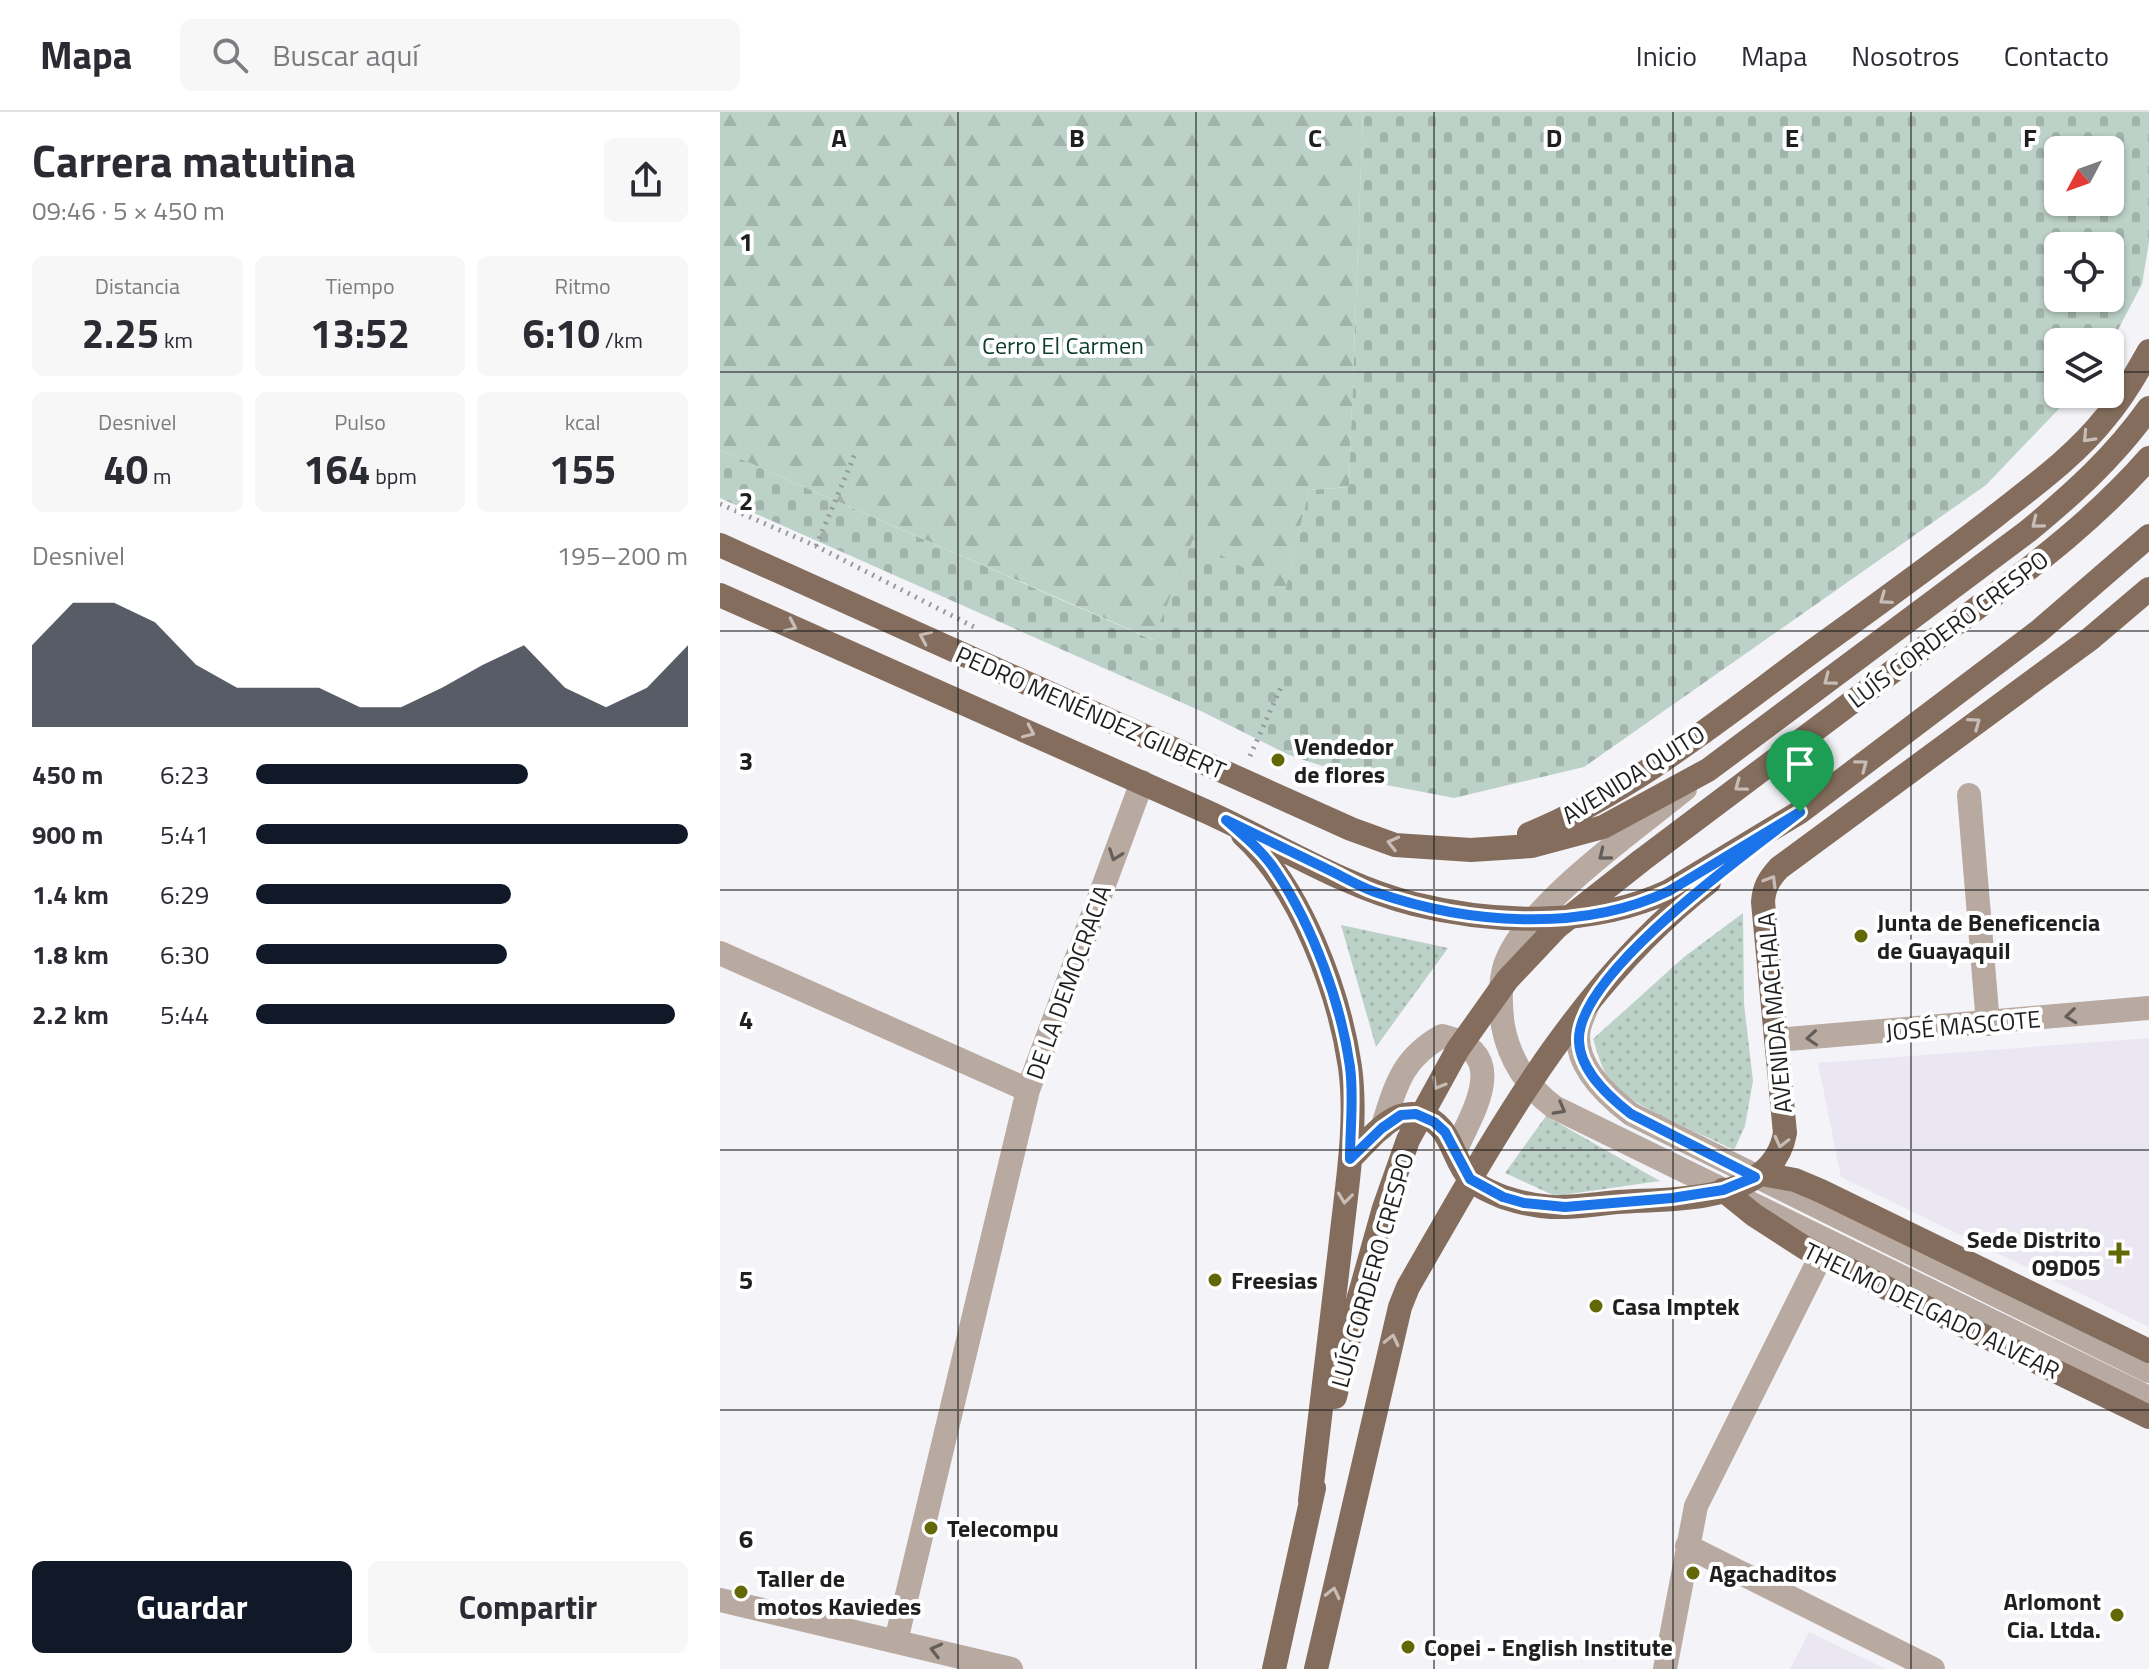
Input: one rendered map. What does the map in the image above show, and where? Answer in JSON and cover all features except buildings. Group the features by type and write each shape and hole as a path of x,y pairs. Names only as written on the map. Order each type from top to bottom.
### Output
{"main road":[{"name":"AVENIDA QUITO","path":"1471,850 1528,834 1570,817 1622,787 1955,547 2080,446 2107,417 2149,351"},
{"name":"AVENIDA QUITO","path":"1471,850 1532,846 1603,827 1708,770 2039,522 2110,458 2149,408"},
{"name":"LUÍS CORDERO CRESPO","path":"1310,1501 1359,1297 1384,1208 1408,1140 1458,1049 1507,980 1557,927 2066,538 2122,489 2149,458"},
{"path":"1226,820 1372,891 1458,914 1535,918 1610,910 1647,901 1669,891 1800,812 2039,631 2149,536"},
{"name":"PEDRO MENÉNDEZ GILBERT","path":"720,545 1351,829 1395,845 1471,850"},
{"name":"AVENIDA MACHALA","path":"1758,1176 1779,1154 1785,1133 1763,902 1769,879 1779,868 2090,639 2149,589"},
{"name":"PEDRO MENÉNDEZ GILBERT","path":"720,595 1226,820"},
{"name":"LUÍS CORDERO CRESPO","path":"1316,1669 1400,1307 1408,1287 1529,1085 1588,1003 1680,905 1800,812"},
{"path":"1226,820 1257,848 1292,897 1329,983 1350,1070 1350,1159 1310,1501 1274,1669"},
{"path":"1350,1159 1382,1128 1401,1115 1416,1114 1434,1122 1445,1132 1470,1179 1503,1197 1550,1207 1672,1198 1723,1190 1758,1176"},
{"name":"THELMO DELGADO ALVEAR","path":"1758,1176 1795,1180 1821,1191 2149,1351"},
{"name":"THELMO DELGADO ALVEAR","path":"1723,1190 1772,1228 1821,1256 2149,1417"}],"street":[{"name":"THELMO DELGADO ALVEAR","path":"1708,770 1568,885 1535,918 1506,962 1501,983 1505,1034 1529,1085 1554,1107 2149,1398"},
{"name":"DE LA DEMOCRACIA","path":"720,953 1028,1090 1142,782"},
{"path":"1969,795 1988,1024"},
{"name":"THELMO DELGADO ALVEAR","path":"1588,1003 1579,1029 1578,1044 1588,1069 1607,1094 1631,1114 2149,1371"},
{"name":"JOSÉ MASCOTE","path":"1777,1040 2149,1008"},
{"path":"1382,1128 1398,1077 1409,1062 1420,1050 1442,1036 1455,1039 1465,1043 1484,1068 1477,1104 1455,1151"},
{"path":"896,1641 1028,1090"},
{"path":"1665,1669 1696,1506 1821,1256"},
{"path":"1687,1546 1933,1669"},
{"path":"720,1600 1011,1669"}],"path":[{"path":"816,546 855,454"},
{"path":"720,504 816,546 982,631"},
{"path":"1246,764 1282,685"}],"shaded area":[{"path":"2149,1038 2149,1327 1841,1177 1818,1063"},
{"path":"1809,1632 1886,1669 1790,1669"}],"green space":[{"name":"Cerro El Carmen","path":"720,112 1363,112 1349,487 1309,490 1285,593 1154,640 720,450"},
{"path":"1363,112 2149,112 2149,242 2142,284 2119,328 2044,328 2044,408 2060,408 1986,485 1584,767 1454,798 1371,782 1289,755 1203,712 720,498 720,450 1153,640 1193,539 1285,592 1309,490 1349,487"},
{"path":"1743,913 1744,1004 1753,1081 1745,1126 1734,1150 1623,1093 1606,1074 1593,1039 1684,957"},
{"path":"1341,925 1448,948 1376,1047"},
{"path":"1546,1116 1660,1181 1555,1196 1505,1173"}],"place":[{"name":"Vendedor de flores","path":"1278,760"},
{"name":"Junta de Beneficencia de Guayaquil","path":"1861,936"},
{"name":"Sede Distrito 09D05","path":"2119,1253"},
{"name":"Freesias","path":"1215,1280"},
{"name":"Casa Imptek","path":"1596,1306"},
{"name":"Telecompu","path":"931,1528"},
{"name":"Agachaditos","path":"1693,1573"},
{"name":"Taller de motos Kaviedes","path":"741,1592"},
{"name":"Arlomont Cia. Ltda.","path":"2117,1615"},
{"name":"Copei - English Institute","path":"1408,1647"}],"route":[{"path":"1800,812 1680,905 1645,939 1588,1003 1579,1029 1578,1044 1588,1069 1618,1104 1631,1114 1755,1177 1709,1193 1565,1207 1524,1203 1483,1188 1470,1179 1445,1132 1426,1117 1416,1114 1401,1115 1382,1128 1350,1159 1350,1070 1329,983 1292,897 1276,871 1257,848 1226,820 1372,891 1412,904 1458,914 1535,918 1579,915 1625,908 1647,901 1669,891 1800,812"}]}
